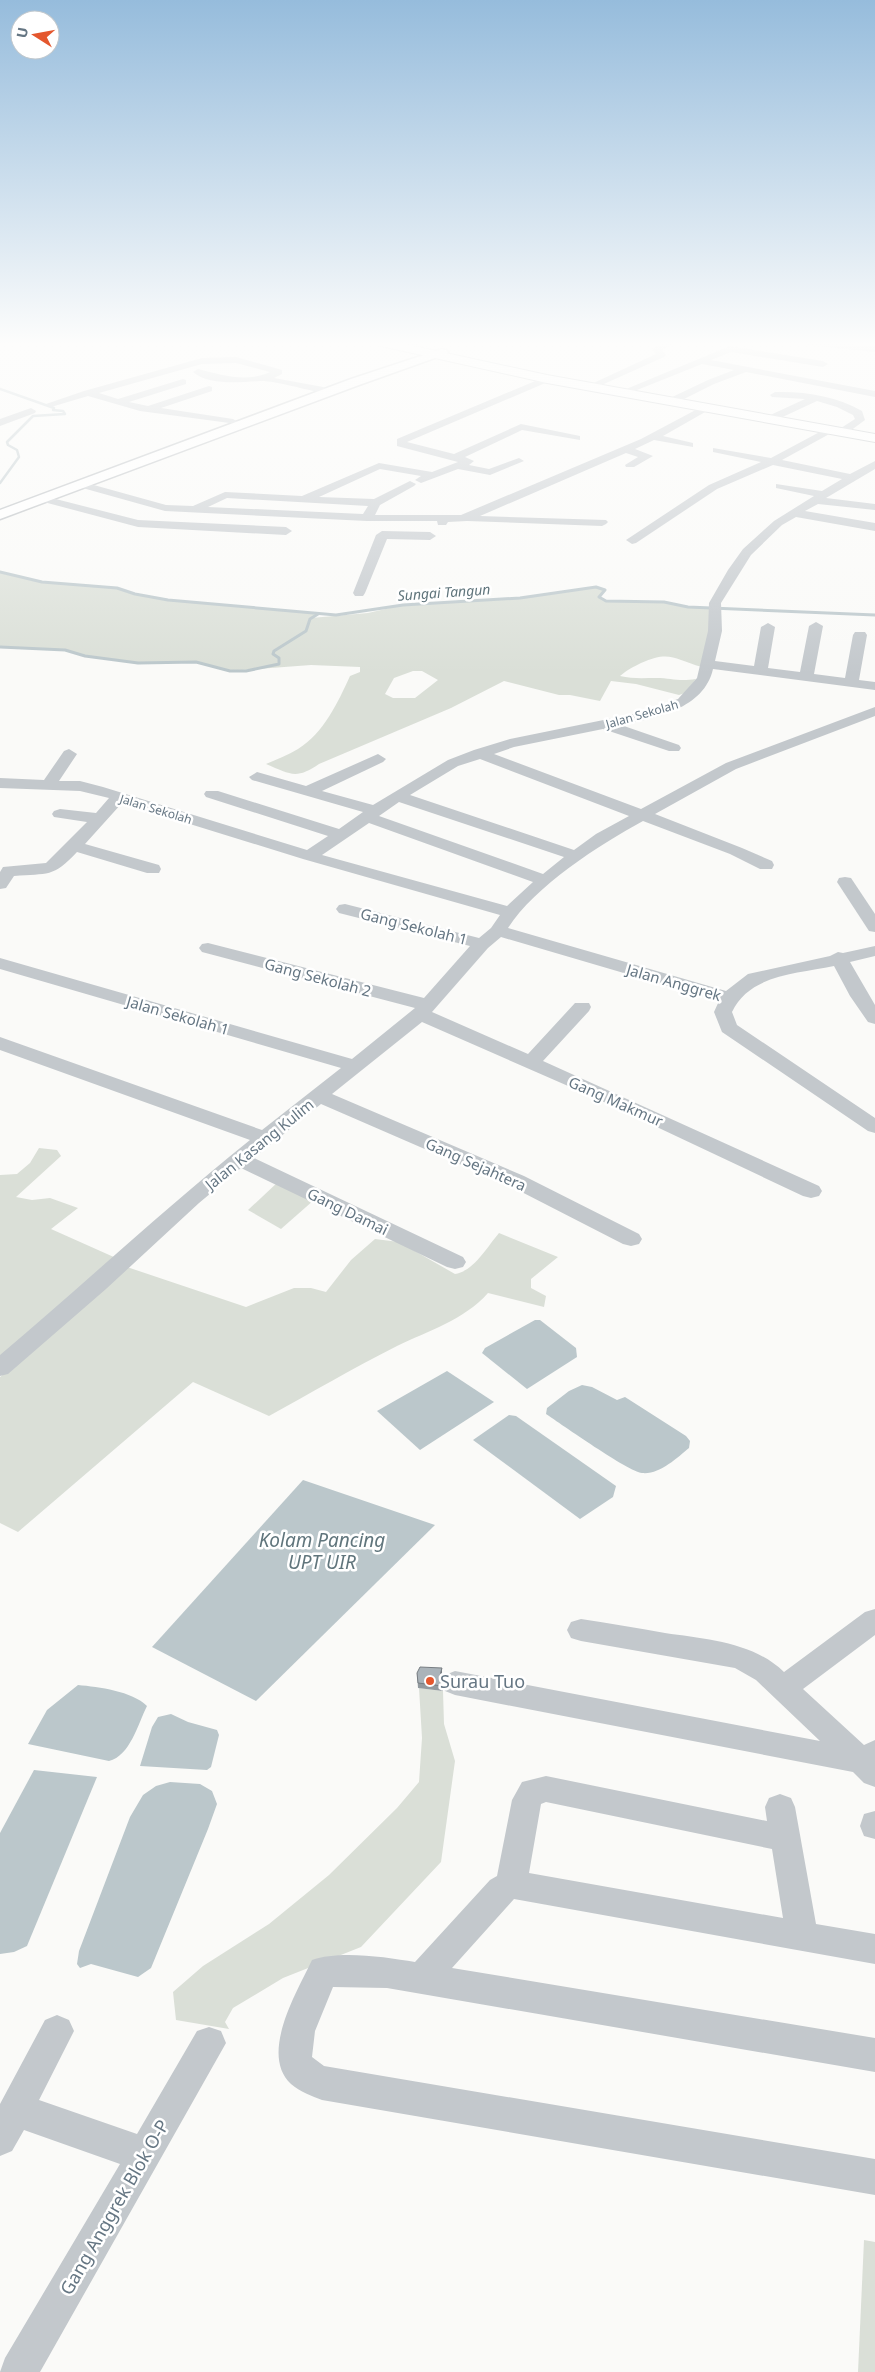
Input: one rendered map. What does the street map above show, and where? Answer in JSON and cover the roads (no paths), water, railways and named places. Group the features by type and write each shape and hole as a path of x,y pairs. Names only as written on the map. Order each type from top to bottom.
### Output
{"main road":[{"path":"0,508 160,453"},
{"path":"0,515 84,486 161,453"}],"street":[{"path":"436,453 457,462 490,472"},
{"path":"421,480 436,474 474,453"},
{"path":"462,519 620,453"},
{"path":"630,465 648,456 636,453"},
{"path":"731,453 855,476 875,477"},
{"path":"632,540 713,487 788,453"},
{"path":"304,500 379,466 464,479 519,461"},
{"name":"Jalan Sekolah","path":"308,856 431,774 479,753 510,743 604,725 660,711 683,702 704,679 709,664 715,631 715,608 734,570 747,552 762,536 795,513 875,464"},
{"path":"536,475 558,479"},
{"path":"355,476 410,484 376,503 367,518"},
{"path":"84,486 165,508 443,521 462,519 602,522"},
{"path":"780,486 844,505 875,507"},
{"path":"193,509 246,487"},
{"path":"225,496 376,503"},
{"path":"44,499 138,524 286,531"},
{"path":"138,524 165,508"},
{"path":"795,513 875,527"},
{"path":"380,517 372,532 382,535 430,536"},
{"path":"359,593 382,535"},
{"path":"806,677 816,626"},
{"path":"760,671 768,627"},
{"path":"851,683 860,635"},
{"path":"709,664 875,686"},
{"name":"Jalan Kasang Kulim","path":"0,1368 98,1284 192,1198 423,1010 482,944 498,931 510,912 545,880 576,856 602,837 731,766 875,711"},
{"path":"604,725 674,748"},
{"path":"479,753 736,851 766,865"},
{"path":"49,784 69,754"},
{"path":"246,837 381,760 317,795"},
{"path":"257,776 372,814 545,880"},
{"name":"Jalan Sekolah","path":"0,783 80,786 308,856 510,912"},
{"path":"212,794 339,834"},
{"path":"397,796 576,856"},
{"path":"0,884 9,870 50,868 74,846 119,797"},
{"path":"60,814 100,818"},
{"path":"74,846 153,868"},
{"path":"845,882 875,927"},
{"name":"Gang Sekolah 1","path":"345,909 482,944"},
{"name":"Jalan Anggrek","path":"498,931 729,998 740,985 754,978 838,957 875,951"},
{"name":"Gang Sekolah 2","path":"208,948 423,1010"},
{"path":"838,957 859,996 875,1018"},
{"name":"Jalan Sekolah 1","path":"0,963 356,1066"},
{"path":"729,998 723,1012 729,1028 875,1127"},
{"path":"531,1063 582,1007"},
{"name":"Gang Makmur","path":"423,1010 531,1063 811,1192"},
{"path":"0,1043 264,1138"},
{"name":"Gang Sejahtera","path":"319,1096 518,1181 630,1239"},
{"name":"Gang Damai","path":"241,1160 455,1262"},
{"path":"782,1689 875,1620"},
{"path":"581,1630 715,1652 742,1659 766,1672 782,1689 872,1763"},
{"path":"455,1683 872,1763"},
{"path":"511,1884 527,1800 532,1790 546,1789 786,1838"},
{"path":"780,1807 802,1935"},
{"path":"421,1979 501,1890 511,1884 875,1949"},
{"path":"875,2055 387,1973 324,1971 296,2037 296,2063 306,2076 322,2084 875,2177"},
{"path":"57,2031 8,2124 145,2154"},
{"name":"Gang Anggrek Blok O-P","path":"19,2372 209,2043"}],"water":[{"path":"535,1320 540,1320 576,1348 577,1357 527,1389 482,1353 485,1348"},
{"path":"447,1371 494,1402 420,1450 377,1411"},
{"path":"582,1385 592,1387 617,1400 625,1397 686,1436 690,1441 689,1448 661,1469 648,1473 635,1471 624,1465 546,1414 547,1408 569,1391"},
{"path":"509,1415 516,1416 616,1486 613,1497 580,1519 473,1440"},
{"name":"Kolam Pancing UPT UIR","path":"303,1480 435,1525 256,1701 152,1647"},
{"path":"78,1685 124,1693 147,1706 133,1738 123,1753 116,1758 109,1761 28,1744 47,1710"},
{"path":"171,1714 188,1722 217,1730 219,1735 211,1767 207,1770 140,1766 152,1727 158,1717"},
{"path":"34,1770 97,1777 27,1946 14,1952 0,1954 0,1833"},
{"path":"170,1782 200,1784 212,1791 217,1804 151,1968 138,1977 91,1964 80,1968 77,1964 79,1951 130,1817 143,1795 156,1786"}],"waterway":[{"path":"0,483 19,457 18,453"},
{"name":"Sungai Tangun","path":"0,572 42,582 117,588 135,594 168,600 336,615 403,605 520,598 596,587 605,590 599,597 606,601 664,602 688,607 875,615"},
{"path":"0,647 65,650 85,656 138,663 196,662 230,671 246,671 279,664 279,658 273,654 274,651 306,631 310,619 318,614"}],"place":[{"name":"Surau Tuo","path":"430,1681"}]}
